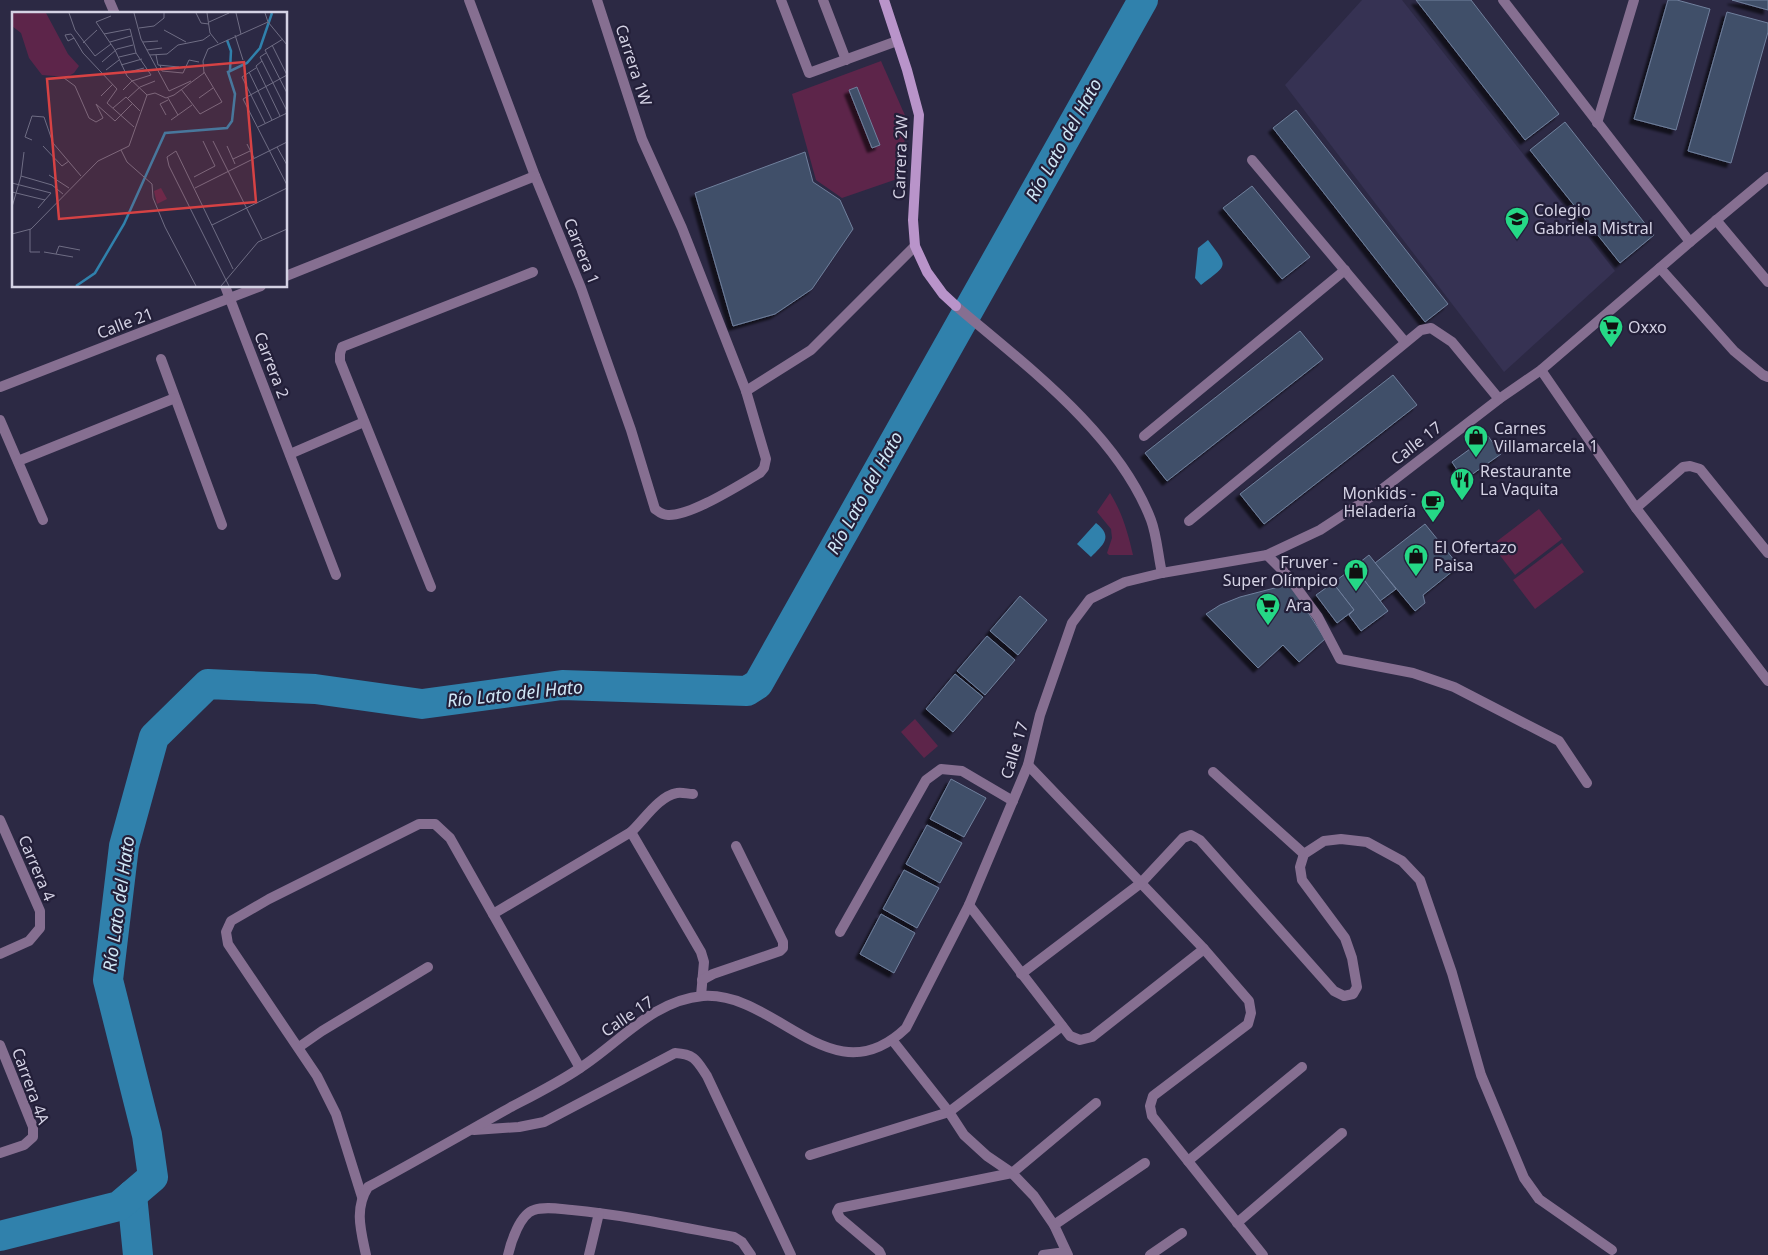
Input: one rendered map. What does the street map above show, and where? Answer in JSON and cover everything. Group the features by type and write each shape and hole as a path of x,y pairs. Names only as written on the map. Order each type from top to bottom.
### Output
{"street":[{"path":"109,0 114,12"},
{"name":"Carrera 1","path":"469,0 535,176 581,288 631,430 655,509 661,514"},
{"name":"Carrera 1W","path":"597,0 642,139 682,228 746,391 766,459 764,468 760,473 697,507 680,514 661,514"},
{"path":"781,0 809,74 896,41"},
{"path":"823,0 846,60"},
{"name":"Carrera 2W","path":"884,0 907,70 919,116 913,220 914,246 927,272 943,294 1039,377 1083,418 1117,460 1136,490 1151,521 1162,573"},
{"path":"1503,0 1690,242"},
{"path":"1597,123 1634,0"},
{"path":"1252,160 1405,342"},
{"path":"288,275 535,176"},
{"name":"Calle 17","path":"362,1197 368,1187 580,1068 652,1014 678,1002 701,996 721,996 738,1000 822,1046 842,1051 866,1053 893,1041 906,1028 969,906 1028,765 1040,715 1072,623 1090,599 1125,582 1162,573 1267,555 1320,530 1381,490 1499,398 1541,370 1768,177"},
{"path":"1716,220 1768,282"},
{"path":"746,391 811,350 914,246"},
{"path":"1660,268 1734,351 1768,377"},
{"path":"1144,436 1345,270"},
{"path":"431,587 340,361 340,354 342,348 533,272"},
{"name":"Carrera 2","path":"226,288 336,574"},
{"name":"Calle 21","path":"0,387 256,288"},
{"path":"1189,521 1421,330 1431,328 1452,342 1499,398"},
{"path":"161,358 222,525"},
{"path":"1541,370 1636,508 1768,682"},
{"path":"18,461 175,398"},
{"path":"0,420 43,520"},
{"path":"290,454 364,422"},
{"path":"1636,508 1683,467 1690,466 1700,469 1768,553"},
{"path":"1267,555 1288,576 1318,617 1340,659 1413,673 1454,687 1559,742 1587,783"},
{"path":"1028,765 1204,949 1249,1001 1251,1013 1248,1024 1153,1096 1150,1106 1152,1116 1263,1255"},
{"path":"840,932 926,780 941,769 962,770 1013,801"},
{"path":"1213,772 1304,854"},
{"path":"493,914 632,832 664,798 678,793 693,794"},
{"name":"Carrera 4","path":"0,820 40,911 40,928 29,941 0,954"},
{"path":"366,1255 360,1226 362,1197 336,1114 317,1076 228,944 226,932 231,920 419,824 436,824 450,838 580,1068"},
{"path":"632,832 701,952 704,962 701,996"},
{"path":"1021,974 1141,883 1183,838 1191,835 1200,840 1325,983 1334,991 1344,996 1353,994 1357,987 1352,958 1345,938 1302,880 1300,867 1304,854 1324,841 1341,839 1367,842 1402,861 1420,880 1452,973 1481,1075 1524,1178 1539,1198 1612,1250"},
{"path":"702,980 713,974 780,951 783,948 782,942 736,846"},
{"path":"969,906 1070,1036 1080,1040 1092,1037 1204,949"},
{"path":"299,1048 428,967"},
{"path":"810,1155 949,1112 1062,1026"},
{"path":"893,1041 949,1112 964,1135 987,1156 1012,1173 1034,1196 1054,1225 1067,1253 1044,1255"},
{"name":"Carrera 4A","path":"0,1045 33,1127 33,1137 24,1145 0,1153"},
{"path":"471,1130 519,1127 544,1122 675,1053 687,1054 695,1058 707,1076 791,1255"},
{"path":"1188,1161 1302,1067"},
{"path":"882,1255 840,1218 837,1212 839,1208 1012,1173 1096,1102"},
{"path":"1237,1223 1342,1133"},
{"path":"1054,1225 1145,1163"},
{"path":"508,1255 514,1236 524,1218 533,1210 550,1208 599,1213 734,1237 742,1242 751,1255"},
{"path":"589,1255 599,1213"},
{"path":"1150,1255 1182,1234"}],"shaded area":[{"path":"1362,0 1402,0 1615,271 1504,372 1285,85"},
{"path":"881,61 907,120 900,178 842,198 816,180 792,94"},
{"path":"1110,493 1124,523 1133,555 1109,555 1107,553 1112,538 1111,529 1097,512"},
{"path":"1539,509 1562,539 1515,575 1492,545"},
{"path":"1562,543 1584,572 1535,609 1513,580"},
{"path":"915,719 938,746 924,758 901,732"}],"water":[{"path":"1208,240 1220,256 1223,265 1221,269 1201,285 1195,278 1198,248"},
{"path":"1096,523 1104,533 1105,541 1091,557 1077,544"}],"building":[{"path":"1416,0 1471,0 1559,114 1525,140"},
{"path":"1668,0 1677,0 1710,9 1676,130 1634,119"},
{"path":"1732,0 1768,0 1768,10"},
{"path":"1727,12 1768,23 1768,32 1731,163 1688,151"},
{"path":"857,87 880,145 872,148 849,90"},
{"path":"1296,110 1448,304 1425,322 1273,128"},
{"path":"1565,122 1654,235 1620,263 1530,150"},
{"path":"805,152 813,182 840,200 853,229 812,289 775,314 733,326 695,193"},
{"path":"1252,186 1310,257 1282,279 1223,208"},
{"path":"1300,331 1323,359 1167,481 1145,453"},
{"path":"1393,375 1417,405 1264,524 1240,494"},
{"name":"Carnes Villamarcela 1","path":"1488,436 1501,454 1464,480 1452,462"},
{"name":"El Ofertazo Paisa","path":"1425,524 1459,566 1423,595 1425,603 1415,611 1375,563"},
{"path":"1369,555 1396,589 1380,601 1354,567"},
{"name":"Fruver - Super Olímpico","path":"1354,567 1388,611 1361,631 1349,615 1354,610 1333,583"},
{"path":"1333,583 1354,610 1337,623 1316,595"},
{"name":"Ara","path":"1290,584 1325,639 1299,662 1283,645 1258,668 1206,614 1220,605 1240,597"},
{"path":"1020,596 1047,620 1018,655 990,631"},
{"path":"987,636 1015,660 985,695 957,671"},
{"path":"955,674 983,697 953,732 926,709"},
{"path":"951,779 986,798 964,837 930,819"},
{"path":"927,825 962,843 940,883 906,864"},
{"path":"904,870 939,888 917,928 883,909"},
{"path":"881,914 915,933 894,973 860,954"}],"waterway":[{"name":"Río Lato del Hato","path":"0,1236 119,1206 153,1177 147,1135 108,980 124,846 154,737 208,684 315,689 422,704 562,685 747,691 758,684 1143,0"},
{"path":"132,1195 138,1255"}],"place":[{"name":"Colegio Gabriela Mistral","path":"1517,240"},
{"name":"Oxxo","path":"1611,348"},
{"name":"Carnes Villamarcela 1","path":"1476,458"},
{"name":"Restaurante La Vaquita","path":"1462,501"},
{"name":"Monkids - Heladería","path":"1433,523"},
{"name":"El Ofertazo Paisa","path":"1416,577"},
{"name":"Fruver - Super Olímpico","path":"1356,592"},
{"name":"Ara","path":"1268,626"}]}
